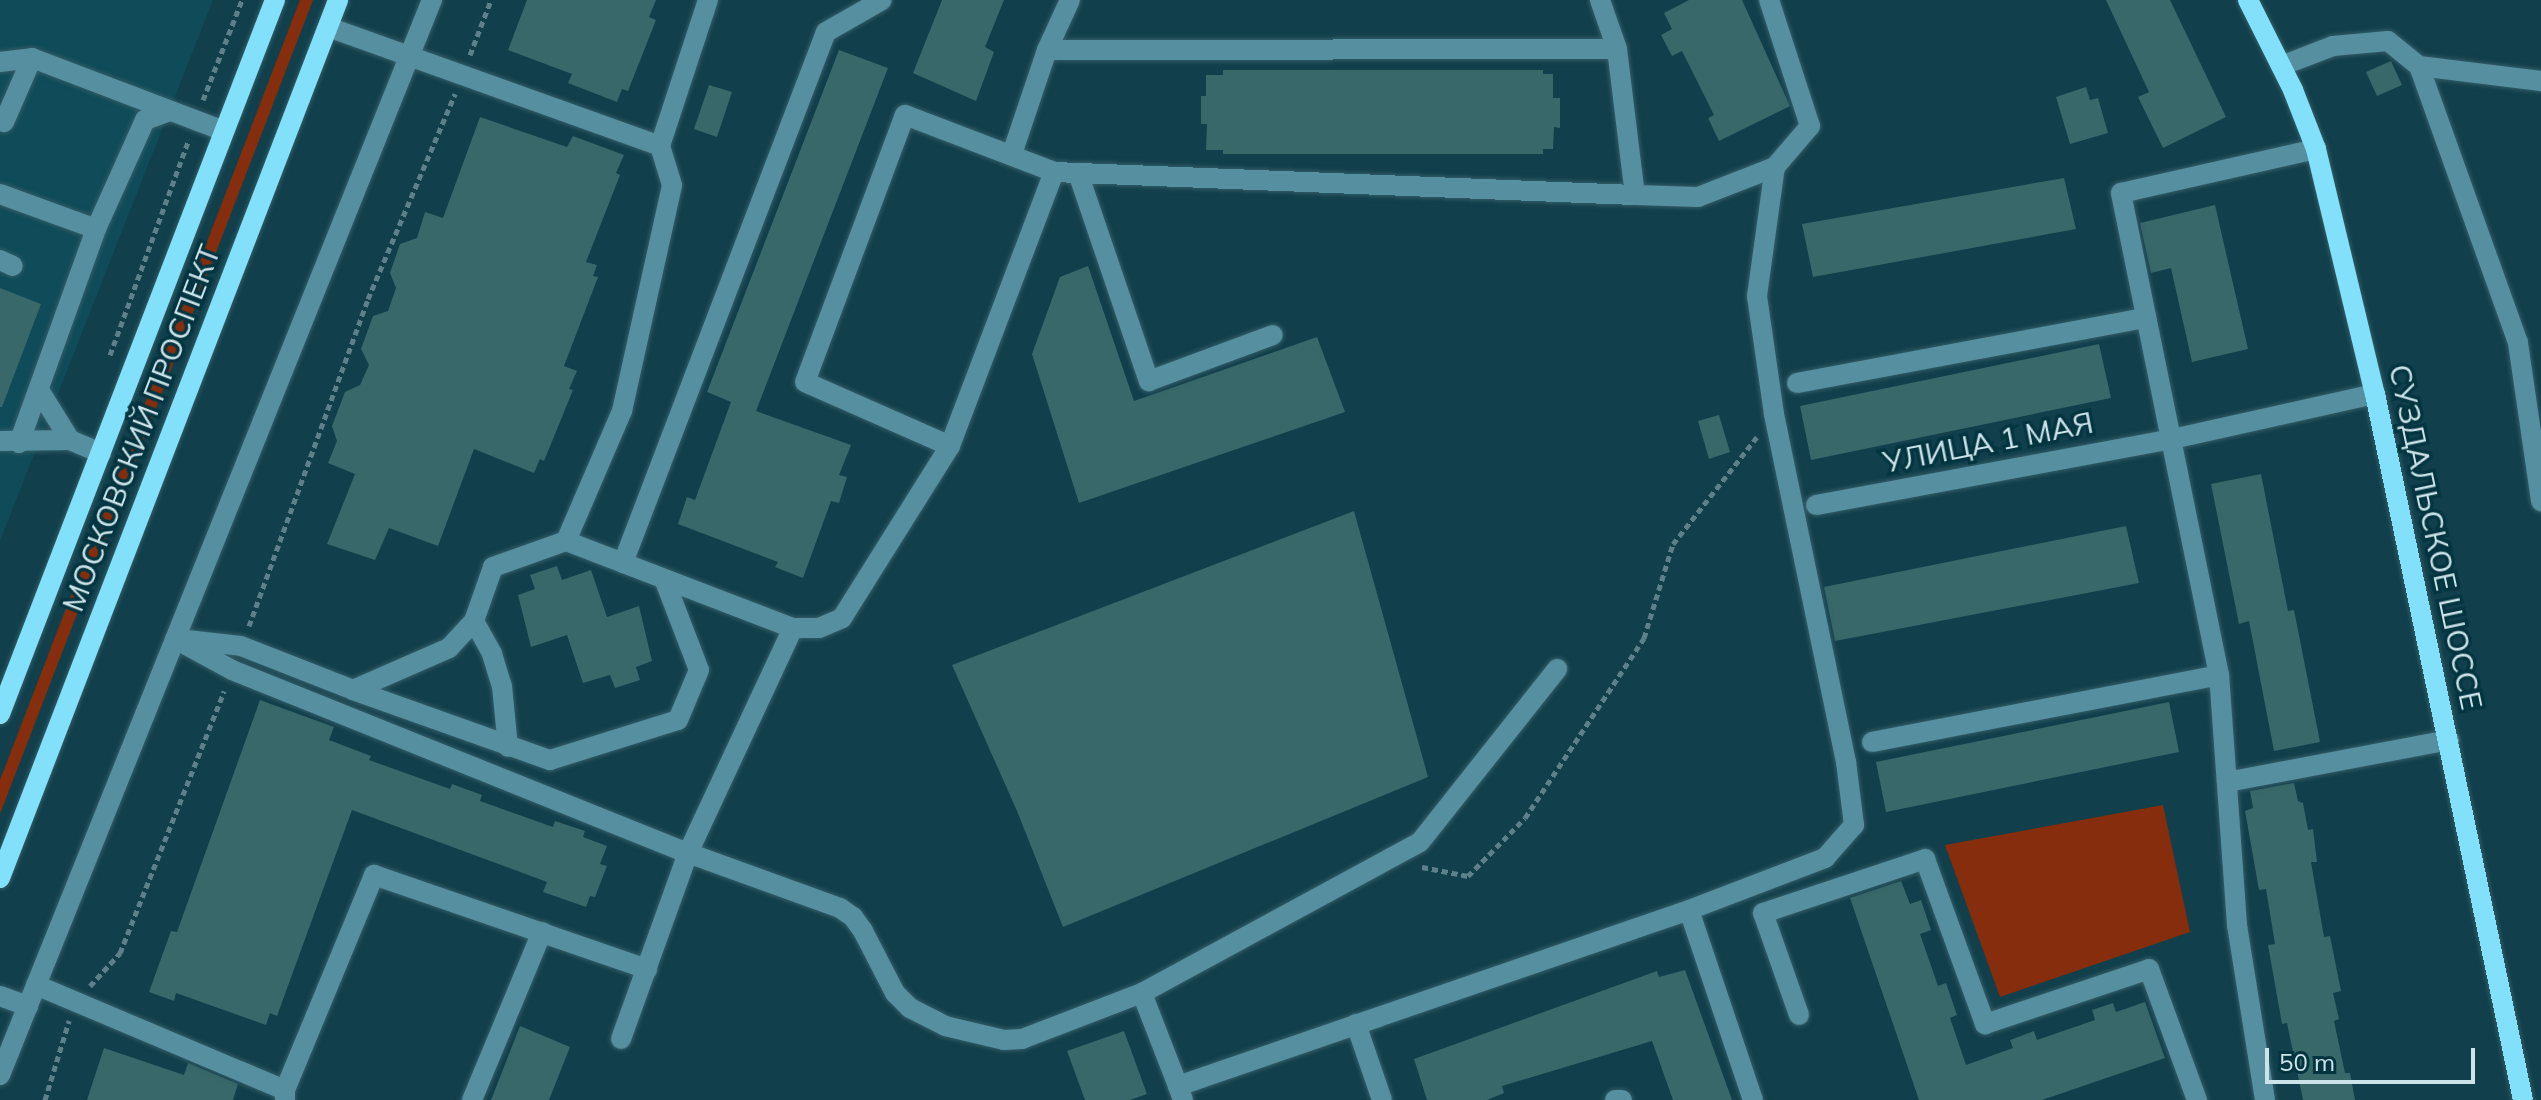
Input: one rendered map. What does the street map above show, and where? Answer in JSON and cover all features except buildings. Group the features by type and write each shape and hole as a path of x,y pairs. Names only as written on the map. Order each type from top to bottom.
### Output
{"main road":[{"name":"МОСКОВСКИЙ ПРОСПЕКТ","path":"0,714 275,0"},
{"name":"МОСКОВСКИЙ ПРОСПЕКТ","path":"0,878 338,0"},
{"name":"СУЗДАЛЬСКОЕ ШОССЕ","path":"2248,0 2281,66 2316,149 2375,394 2523,1100"}],"street":[{"path":"0,1075 432,0"},
{"path":"566,541 622,411 672,185 660,146 708,0"},
{"path":"623,563 826,32 882,0"},
{"path":"1012,154 1047,50 1070,0"},
{"path":"1600,0 1617,49 1635,195"},
{"path":"950,446 805,382 905,115 1054,172 1698,197 1775,167 1810,126 1769,0"},
{"path":"328,27 660,146"},
{"path":"2281,66 2333,46 2388,41 2419,66 2518,343 2541,501"},
{"path":"1047,50 1617,49"},
{"path":"0,62 32,58 224,131"},
{"path":"4,122 32,58"},
{"path":"2419,66 2541,81"},
{"path":"10,442 39,390 96,229 145,120 170,111"},
{"path":"2265,1100 2237,925 2219,675 2121,193 2316,149"},
{"path":"1142,993 1180,1093 1356,1024 1689,910 1825,858 1854,825 1846,762 1774,414 1757,296 1775,167"},
{"path":"353,690 449,648 474,621 493,567 566,541 793,628 819,628 842,618 950,446 1054,172"},
{"path":"1078,173 1149,381 1273,335"},
{"path":"0,194 96,229"},
{"path":"1797,383 2146,318"},
{"path":"39,390 70,440"},
{"name":"УЛИЦА 1 МАЯ","path":"1816,505 2172,439 2375,394"},
{"path":"10,442 70,440 101,453"},
{"path":"175,639 241,646 353,690 550,760 678,720 699,670 664,579"},
{"path":"474,621 492,654 502,686 508,747"},
{"path":"621,1039 688,853 793,628"},
{"path":"175,639 232,670 688,853 840,908 853,917 863,931 895,993 910,1008 945,1026 1004,1040 1022,1039 1142,993 1420,842 1557,669"},
{"path":"1872,742 2219,675"},
{"path":"2227,782 2449,740"},
{"path":"1799,1015 1763,913 1925,859 1985,1024 2149,969 2197,1100"},
{"path":"36,985 285,1095 374,875 647,969"},
{"path":"1689,910 1753,1100"},
{"path":"472,1100 542,932"},
{"path":"0,996 28,1006"},
{"path":"1356,1024 1382,1100"},
{"path":"1615,1100 1622,1100"}],"path":[{"path":"104,370 242,0"},
{"path":"241,646 368,299 491,0"},
{"path":"1390,861 1468,876 1525,818 1644,638 1673,544 1774,414"},
{"path":"45,1100 76,1002 120,953 232,670"}],"shaded area":[{"path":"0,0 213,0 0,541"},
{"path":"300,0 313,0 0,814 0,780"},
{"path":"2163,805 2190,932 2000,997 1945,845"}]}
